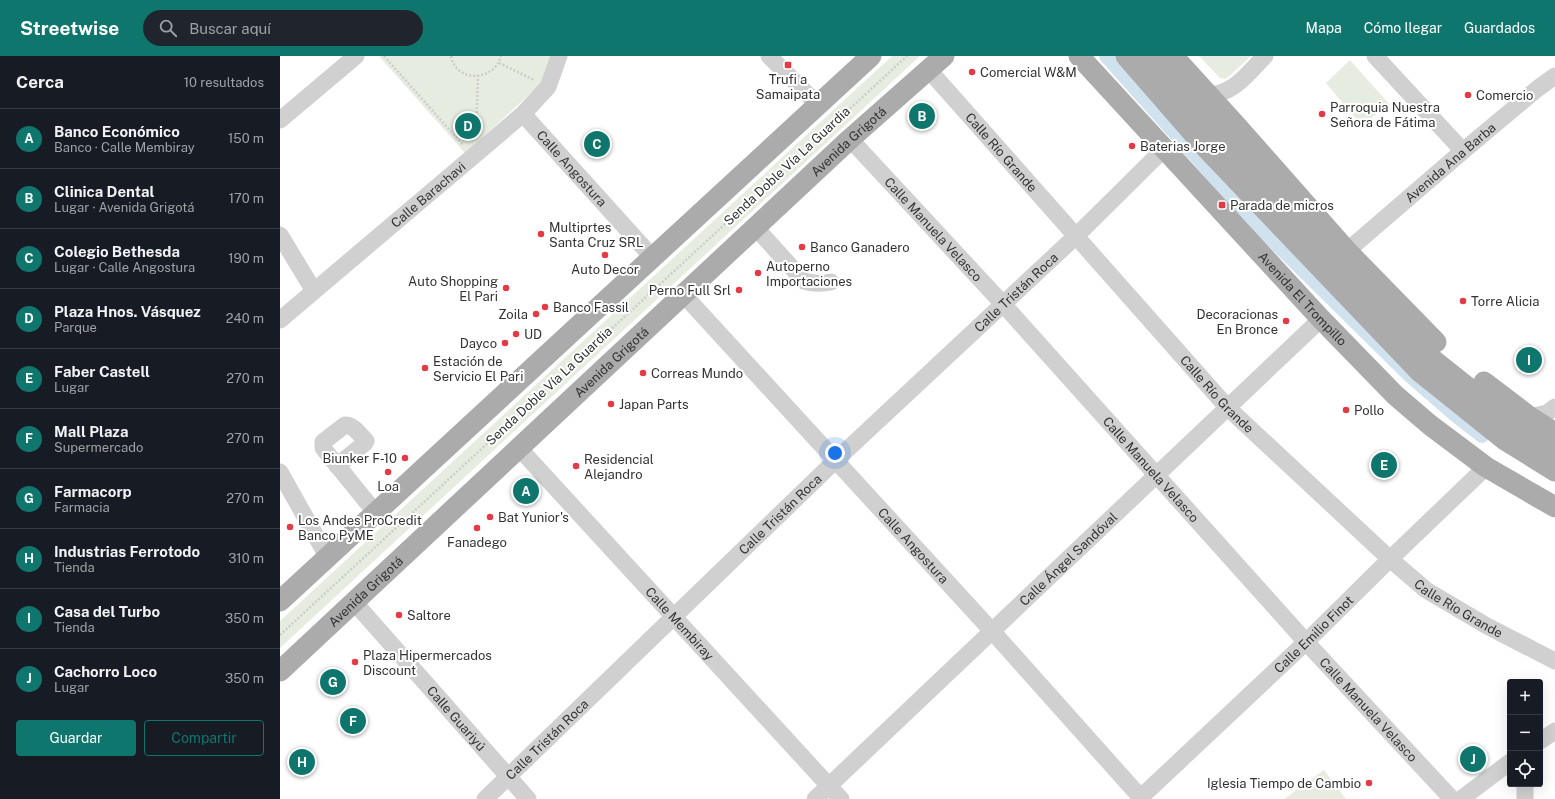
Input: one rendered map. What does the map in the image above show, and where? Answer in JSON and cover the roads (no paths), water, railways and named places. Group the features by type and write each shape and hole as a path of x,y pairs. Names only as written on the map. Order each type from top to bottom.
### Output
{"main road":[{"path":"280,601 327,556 653,258 871,56"},
{"name":"Avenida Grigotá","path":"280,671 850,139 944,56"},
{"name":"Avenida El Trompillo","path":"1079,56 1321,319 1395,395 1430,425 1486,467 1555,507"},
{"path":"1126,56 1207,149 1419,371 1505,440 1555,471"},
{"path":"1149,56 1220,138 1432,359 1523,421 1555,433"},
{"path":"1174,56 1348,251 1443,349 1479,379 1555,452"},
{"path":"1302,199 1322,246"},
{"path":"1525,490 1555,495"}],"street":[{"path":"280,120 356,56"},
{"name":"Calle Barachavi","path":"280,320 314,291 468,147 523,114 548,87 559,56"},
{"path":"769,56 818,105"},
{"path":"1209,95 1218,95 1233,88 1265,56"},
{"path":"1377,56 1463,151"},
{"name":"Calle Río Grande","path":"928,69 1228,408 1390,559 1426,590 1487,626 1555,661"},
{"name":"Avenida Ana Barba","path":"1348,251 1536,89 1555,76"},
{"name":"Calle Angostura","path":"523,114 653,258"},
{"name":"Calle Manuela Velasco","path":"850,139 1003,304 1306,642 1452,799"},
{"name":"Calle Tristán Roca","path":"485,799 673,616 836,460 1076,236 1164,149"},
{"path":"755,227 804,281 812,284 832,282"},
{"path":"280,236 314,291"},
{"name":"Calle Angostura","path":"683,294 992,631 1141,799"},
{"name":"Calle Ángel Sandóval","path":"815,799 1321,319"},
{"path":"1523,421 1547,413 1555,407"},
{"name":"Calle Membiray","path":"519,448 840,799"},
{"path":"338,466 375,512"},
{"name":"Calle Emilio Finot","path":"1141,799 1306,642 1486,467"},
{"path":"280,472 327,556"},
{"name":"Calle Guariyú","path":"354,602 528,799"},
{"path":"1543,739 1555,731"},
{"path":"1461,799 1507,764"},
{"path":"1525,787 1525,799"}],"waterway":[{"path":"1106,56 1259,227 1410,376 1482,436"}],"place":[{"name":"Trufi a Samaipata","path":"788,65"},
{"name":"Comercial W&M","path":"972,72"},
{"name":"Comercio","path":"1468,95"},
{"name":"Parroquia Nuestra Señora de Fátima","path":"1322,114"},
{"name":"Clinica Dental","path":"922,116"},
{"name":"Plaza Hnos. Vásquez","path":"468,126"},
{"name":"Colegio Bethesda","path":"597,144"},
{"name":"Baterias Jorge","path":"1132,146"},
{"name":"Parada de micros","path":"1222,205"},
{"name":"Multiprtes Santa Cruz SRL","path":"541,234"},
{"name":"Banco Ganadero","path":"802,247"},
{"name":"Auto Decor","path":"605,255"},
{"name":"Autoperno Importaciones","path":"758,273"},
{"name":"Auto Shopping El Pari","path":"506,288"},
{"name":"Perno Full Srl","path":"739,290"},
{"name":"Torre Alicia","path":"1463,301"},
{"name":"Banco Fassil","path":"545,307"},
{"name":"Zoila","path":"536,314"},
{"name":"Decoracionas En Bronce","path":"1286,321"},
{"name":"UD","path":"516,334"},
{"name":"Dayco","path":"505,343"},
{"name":"Casa del Turbo","path":"1529,360"},
{"name":"Estación de Servicio El Pari","path":"425,368"},
{"name":"Correas Mundo","path":"643,373"},
{"name":"Japan Parts","path":"611,404"},
{"name":"Pollo","path":"1346,410"},
{"name":"Biunker F-10","path":"405,458"},
{"name":"Faber Castell","path":"1384,465"},
{"name":"Residencial Alejandro","path":"576,466"},
{"name":"Loa","path":"388,472"},
{"name":"Banco Económico","path":"526,491"},
{"name":"Bat Yunior's","path":"490,517"},
{"name":"Los Andes ProCredit Banco PyME","path":"290,527"},
{"name":"Fanadego","path":"477,528"},
{"name":"Saltore","path":"399,615"},
{"name":"Plaza Hipermercados Discount","path":"355,662"},
{"name":"Farmacorp","path":"333,682"},
{"name":"Mall Plaza","path":"353,721"},
{"name":"Cachorro Loco","path":"1473,759"},
{"name":"Industrias Ferrotodo","path":"302,762"},
{"name":"Iglesia Tiempo de Cambio","path":"1369,783"}]}
